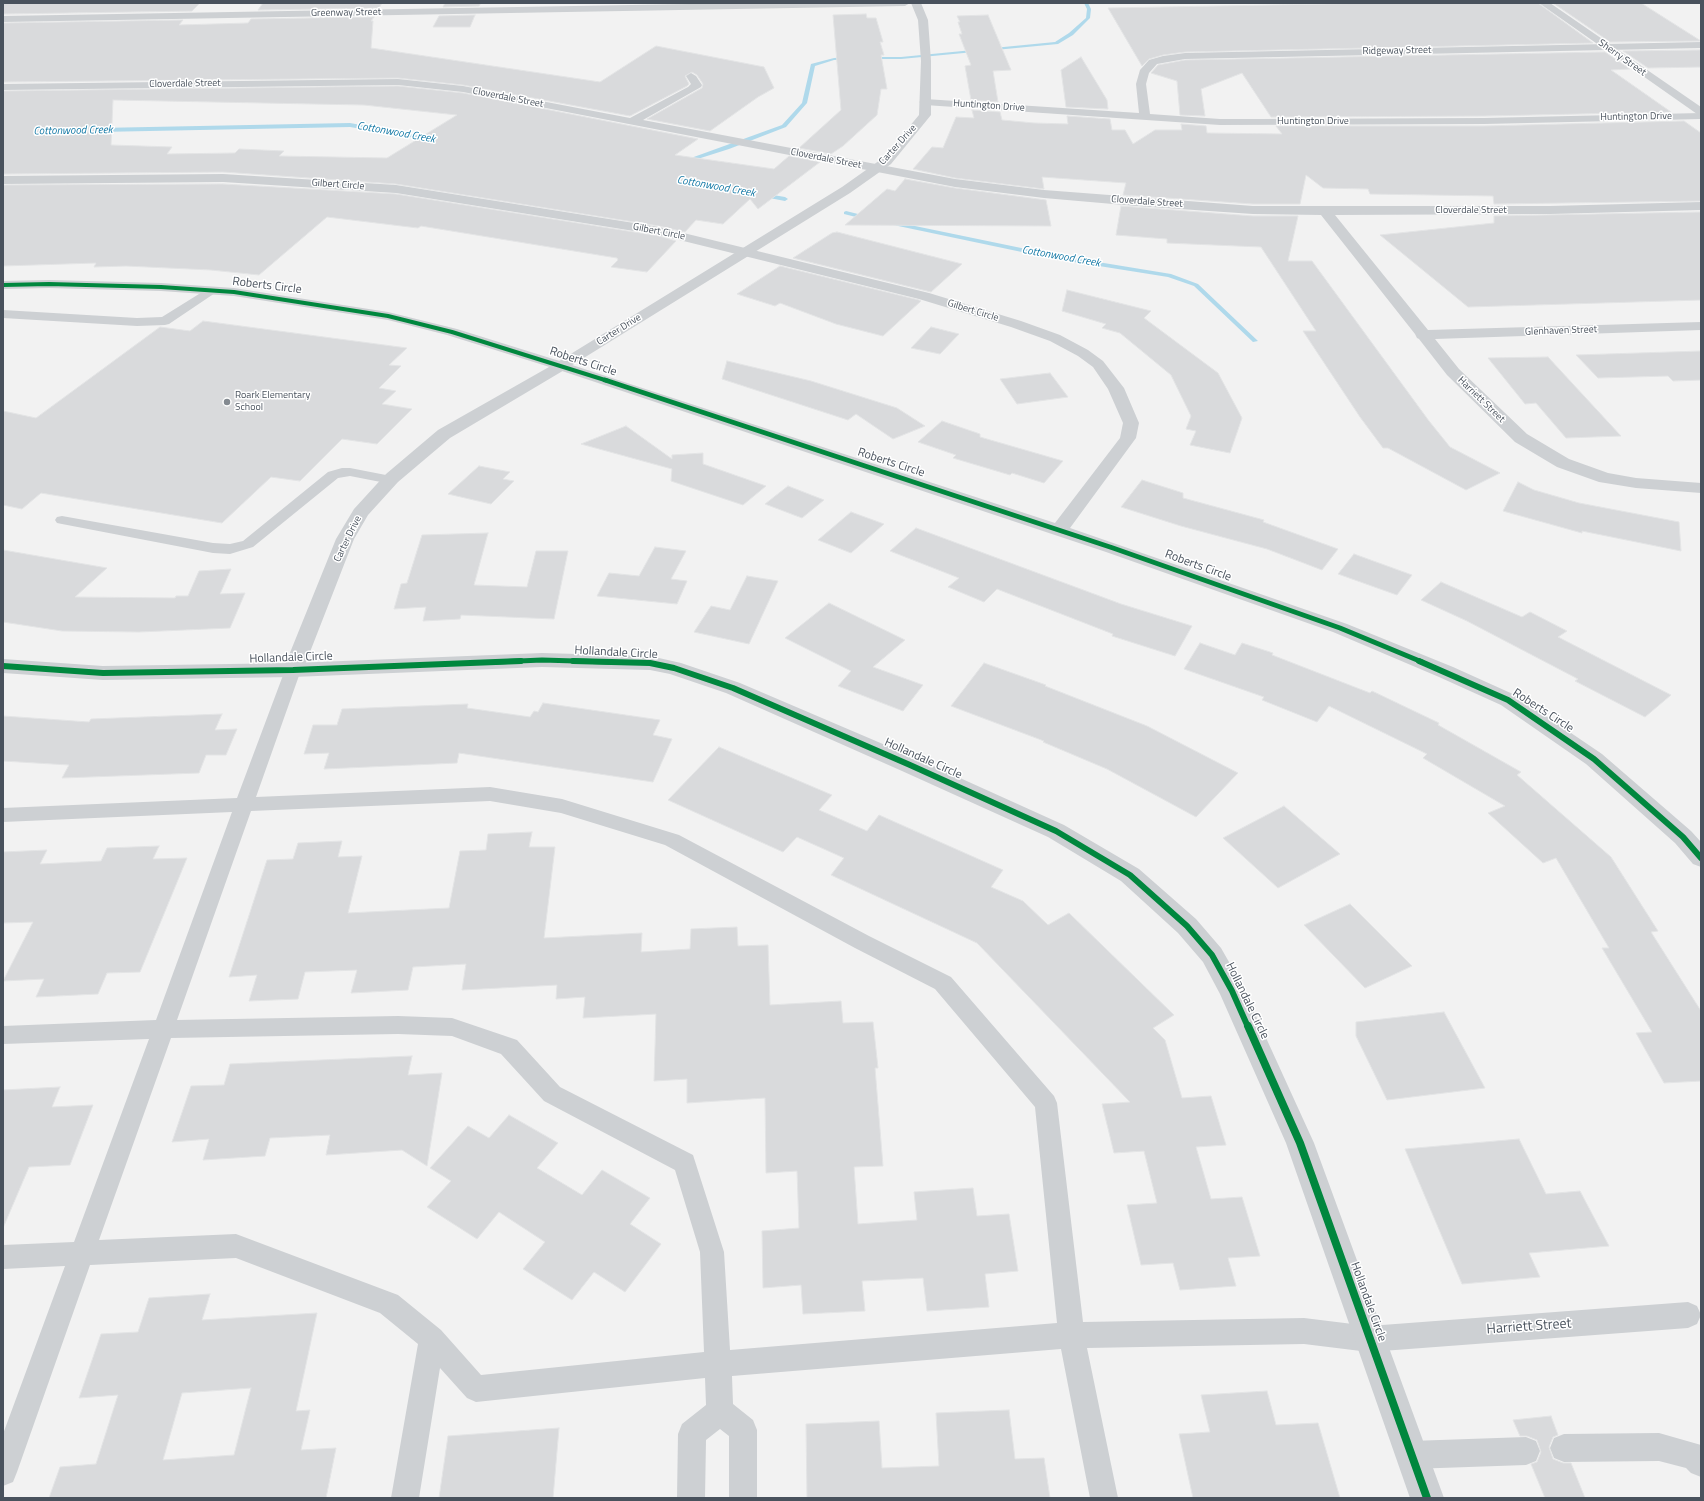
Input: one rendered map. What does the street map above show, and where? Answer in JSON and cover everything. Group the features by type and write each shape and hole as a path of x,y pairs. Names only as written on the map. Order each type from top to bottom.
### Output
{"street":[{"path":"219,15 223,3"},
{"path":"417,12 422,3"},
{"name":"Greenway Street","path":"3,19 417,12 618,5 905,3"},
{"name":"Carter Drive","path":"293,670 345,540 360,513 391,480 444,434 561,366 834,198 887,161 925,115 926,57 923,20 916,3"},
{"name":"Sherry Street","path":"1544,3 1701,112"},
{"name":"Ridgeway Street","path":"1145,117 1141,84 1144,72 1153,62 1163,59 1212,55 1701,45"},
{"path":"633,121 692,89 697,85 691,76"},
{"name":"Cloverdale Street","path":"3,87 398,82 463,90 955,183 1044,194 1253,210 1550,210 1701,206"},
{"name":"Huntington Drive","path":"925,102 1145,117 1261,122 1484,121 1701,116"},
{"name":"Gilbert Circle","path":"3,180 223,178 396,189 659,231 924,296 1016,324 1055,338 1083,353 1098,364 1116,388 1131,423 1128,438 1059,530"},
{"name":"Harriett Street","path":"1326,211 1422,335 1453,372 1521,438 1563,463 1606,478 1636,483 1701,488"},
{"name":"Roberts Circle","path":"3,285 49,284 211,290 294,300 388,316 452,332 561,366 1059,530 1340,628 1446,672 1508,700 1594,759 1684,837 1701,858"},
{"name":"Glenhaven Street","path":"1422,335 1701,326"},
{"name":"Hollandale Circle","path":"3,666 103,673 293,670 542,660 650,664 674,668 733,688 910,765 1056,831 1130,875 1187,926 1212,955 1232,991 1300,1143 1427,1498"}],"lane":[{"path":"3,314 137,322 165,321 211,290"},
{"path":"62,520 213,548 230,549 248,544 333,475 342,472 350,472 391,480"},
{"path":"3,1472 293,670"},
{"path":"3,815 490,794 562,806 672,840 862,942 943,983 1046,1103 1070,1335 1104,1498"},
{"path":"3,1035 163,1029 398,1025 452,1027 509,1047 552,1094 685,1163 712,1252 720,1411 743,1430 743,1498"},
{"path":"3,1257 236,1246 389,1304 432,1339 405,1498"},
{"name":"Harriett Street","path":"432,1339 476,1389 717,1364 1070,1335 1304,1331 1369,1338 1688,1315"},
{"path":"691,1498 692,1434 720,1411"},
{"path":"1564,1448 1659,1447 1694,1456 1701,1463"},
{"path":"1411,1455 1526,1451"}],"building":[{"path":"3,3 200,3 192,11 3,14"},
{"path":"263,3 382,3 379,8 258,10"},
{"path":"445,3 481,3 479,6 443,7"},
{"path":"1381,3 1538,3 1593,43 1185,52 1163,55 1149,59 1142,66 1108,8"},
{"path":"1553,3 1641,3 1701,41 1610,42"},
{"path":"866,14 867,18 876,18 883,42 880,42 884,55 881,55 887,89 881,89 877,115 843,146 831,154 799,148 841,110 833,15"},
{"path":"475,15 470,27 433,27 439,16"},
{"path":"988,15 1011,70 993,71 998,102 971,100 965,66 971,65 959,34 962,34 958,22 960,22 957,16"},
{"path":"374,17 371,21 373,21 371,48 600,82 656,46 764,67 774,88 758,97 710,131 647,119 702,88 703,84 697,75 692,72 685,76 689,84 687,86 630,116 463,85 398,78 3,82 3,23 183,20 179,25 248,23 251,19"},
{"path":"1701,50 1701,67 1648,68 1623,51"},
{"path":"1605,52 1630,69 1611,70 1671,112 1484,116 1271,117 1242,73 1201,89 1205,116 1180,115 1177,81 1151,73 1158,65 1185,60"},
{"path":"1081,57 1107,100 1108,109 1066,107 1061,70"},
{"path":"398,86 463,93 698,139 675,155 774,169 789,156 820,162 758,209 750,199 723,224 696,220 685,232 659,226 396,184 223,172 3,174 3,91","holes":["113,100 364,105 457,115 387,158 279,156 284,151 239,149 235,153 167,154 172,147 111,145"]},
{"path":"972,110 1000,112 1002,120 1034,123 1068,124 1067,116 1110,119 1112,130 1125,130 1133,144 1155,130 1182,130 1181,124 1206,126 1207,133 1282,134 1276,126 1484,126 1684,121 1701,133 1701,201 1494,204 1493,196 1370,194 1368,189 1323,188 1306,175 1300,204 1253,204 1123,195 1126,183 1042,177 1044,189 955,178 913,169 932,147 943,148 956,117 974,118"},
{"path":"905,179 955,188 1046,200 1051,226 845,225 887,189 895,191"},
{"path":"223,184 396,194 659,236 676,241 647,272 611,267 618,260 617,258 421,226 418,228 327,217 259,275 211,270 126,266 94,267 96,263 3,266 3,185"},
{"path":"1121,206 1253,216 1298,216 1288,261 1312,261 1429,421 1450,447 1500,473 1466,490 1388,448 1383,448 1360,417 1303,331 1316,331 1261,247 1167,243 1167,239 1116,235"},
{"path":"1701,212 1701,300 1468,307 1380,235 1494,223 1494,216"},
{"path":"837,232 962,264 931,292 793,258 832,233"},
{"path":"780,266 921,301 883,336 836,324 780,303 775,306 737,294"},
{"path":"1067,290 1151,311 1144,318 1218,373 1242,418 1230,453 1190,445 1196,431 1186,429 1191,416 1171,375 1120,333 1102,328 1106,324 1062,311"},
{"path":"203,321 407,348 389,365 401,366 379,388 396,391 382,404 412,409 377,444 342,439 300,481 271,477 222,523 41,493 22,509 3,505 3,411 36,418 160,327 190,331"},
{"path":"931,327 959,334 940,354 911,348"},
{"path":"1701,351 1701,380 1673,381 1668,376 1598,378 1576,355"},
{"path":"1548,357 1621,436 1566,438 1536,403 1525,404 1488,358"},
{"path":"727,361 811,381 897,408 925,426 893,439 856,414 848,420 722,379"},
{"path":"1050,373 1068,397 1017,404 1000,379"},
{"path":"942,421 980,434 980,437 1063,461 1044,483 1012,473 1010,475 953,458 956,455 918,442"},
{"path":"626,426 672,459 672,455 703,453 703,464 766,486 743,505 671,481 672,469 581,444"},
{"path":"479,466 510,472 503,479 514,481 491,504 448,494"},
{"path":"1142,480 1183,493 1183,498 1264,520 1263,522 1338,549 1322,570 1267,549 1181,526 1121,507"},
{"path":"1518,482 1534,490 1579,503 1679,522 1681,551 1582,531 1582,533 1503,511"},
{"path":"788,486 824,500 802,518 765,504"},
{"path":"851,512 884,524 851,553 818,540"},
{"path":"916,528 1121,604 1192,626 1175,656 1112,636 1113,634 997,589 984,602 948,587 959,578 890,551"},
{"path":"488,533 474,585 527,587 536,551 568,551 554,619 461,615 460,619 423,621 426,607 394,609 401,584 407,583 422,535"},
{"path":"655,547 686,551 671,579 687,581 677,604 597,596 609,573 639,576"},
{"path":"3,550 107,568 75,597 175,598 176,596 188,596 199,571 231,569 220,594 245,593 230,628 139,632 62,631 3,622"},
{"path":"1354,554 1412,575 1397,595 1338,574"},
{"path":"747,576 778,581 749,644 694,632 711,606 730,610"},
{"path":"1441,582 1522,617 1530,612 1567,631 1558,637 1671,695 1645,717 1575,681 1578,679 1467,621 1421,600"},
{"path":"829,603 905,640 873,667 923,685 903,711 838,686 851,671 785,638"},
{"path":"1200,643 1235,655 1242,643 1273,653 1272,655 1370,693 1372,691 1439,723 1438,725 1521,772 1517,775 1611,857 1658,931 1651,932 1701,1011 1701,1081 1664,1083 1636,1033 1652,1032 1602,948 1609,948 1556,858 1543,863 1488,813 1505,806 1423,758 1427,754 1329,706 1317,722 1262,700 1264,697 1184,669"},
{"path":"984,663 1046,685 1045,686 1147,726 1238,773 1196,817 1107,769 1043,742 1044,741 951,706"},
{"path":"543,703 660,720 653,735 672,739 653,782 459,753 457,763 324,769 329,753 304,754 313,725 337,725 342,709 468,704 467,708 530,717 534,711 538,712"},
{"path":"222,714 215,730 237,729 226,755 206,755 199,773 62,778 69,765 3,761 3,716 89,722 91,719"},
{"path":"719,747 832,795 819,810 867,831 879,815 1003,870 991,887 1023,901 1048,925 1069,913 1174,1015 1153,1028 1165,1040 1182,1098 1211,1096 1226,1145 1196,1147 1211,1199 1242,1197 1260,1256 1228,1258 1236,1286 1180,1290 1173,1263 1141,1265 1127,1205 1157,1203 1144,1151 1114,1153 1102,1104 1130,1102 977,943 831,875 844,858 797,837 783,852 668,800"},
{"path":"1284,806 1340,854 1278,888 1223,838"},
{"path":"532,832 529,847 555,847 544,938 642,933 641,952 690,949 691,929 737,927 738,946 768,945 770,1005 841,1001 843,1023 873,1022 878,1068 875,1068 883,1166 854,1167 858,1224 917,1220 914,1192 973,1188 977,1216 1009,1214 1018,1271 985,1274 989,1307 927,1311 923,1278 862,1281 865,1311 803,1314 801,1285 763,1288 762,1231 799,1228 797,1171 766,1173 765,1098 687,1103 687,1079 654,1081 656,1014 583,1018 585,997 556,999 557,985 462,990 466,964 413,967 408,990 351,993 357,970 305,972 298,999 249,1001 257,975 229,977 267,860 293,859 298,843 342,841 338,857 362,856 348,913 449,908 460,851 486,850 488,834"},
{"path":"159,846 153,859 187,858 140,972 107,973 98,994 36,997 44,979 3,981 33,922 3,923 3,852 47,850 40,864 101,861 107,848"},
{"path":"1350,904 1412,966 1365,988 1304,925"},
{"path":"1444,1012 1485,1088 1387,1100 1356,1036 1356,1022"},
{"path":"412,1056 408,1075 442,1073 427,1166 402,1150 326,1155 330,1135 270,1138 265,1156 203,1160 209,1139 172,1142 191,1086 224,1085 230,1064"},
{"path":"60,1087 52,1107 93,1105 70,1165 29,1167 3,1228 3,1090"},
{"path":"509,1115 558,1143 537,1168 582,1195 602,1170 650,1198 630,1224 661,1244 625,1292 594,1272 572,1300 523,1269 545,1242 499,1212 477,1239 427,1207 451,1181 430,1168 468,1126 489,1138"},
{"path":"1519,1139 1546,1194 1580,1191 1609,1246 1529,1253 1540,1277 1462,1284 1405,1149"},
{"path":"210,1294 202,1320 317,1313 296,1411 310,1410 301,1450 336,1448 326,1498 49,1498 60,1467 96,1464 118,1395 79,1398 101,1334 138,1332 149,1298","holes":["251,1388 234,1455 163,1460 182,1393"]},
{"path":"1267,1391 1276,1425 1318,1423 1340,1498 1193,1498 1179,1434 1210,1432 1201,1395"},
{"path":"1009,1410 1015,1459 1044,1458 1050,1498 807,1498 806,1424 879,1421 882,1468 939,1466 936,1413"},
{"path":"1551,1416 1558,1435 1553,1437 1549,1447 1553,1459 1563,1463 1571,1463 1585,1498 1545,1498 1531,1464 1537,1462 1541,1452 1537,1440 1527,1436 1520,1436 1513,1420"},
{"path":"559,1428 553,1498 439,1498 448,1436"}],"waterway":[{"path":"869,58 901,58 1056,43 1071,34 1088,18 1089,9 1086,3"},
{"path":"683,162 727,148 784,126 804,103 813,65 834,59 849,58"},
{"name":"Cottonwood Creek","path":"99,130 350,125 434,139"},
{"name":"Cottonwood Creek","path":"761,195 785,199"},
{"name":"Cottonwood Creek","path":"846,213 868,218"},
{"name":"Cottonwood Creek","path":"886,222 1055,257 1169,275 1196,285 1255,341"}],"cycle path":[{"path":"3,285 49,284 161,287 234,292 388,316 452,332 561,366 1113,548 1340,628 1446,672 1508,700 1594,759 1683,837 1701,858"},
{"path":"3,666 103,673 293,670 542,660 650,663 674,668 733,688 910,765 1056,831 1130,875 1187,926 1212,955 1232,991 1300,1143 1427,1498"}],"place":[{"name":"Roark Elementary School","path":"227,402"}]}
